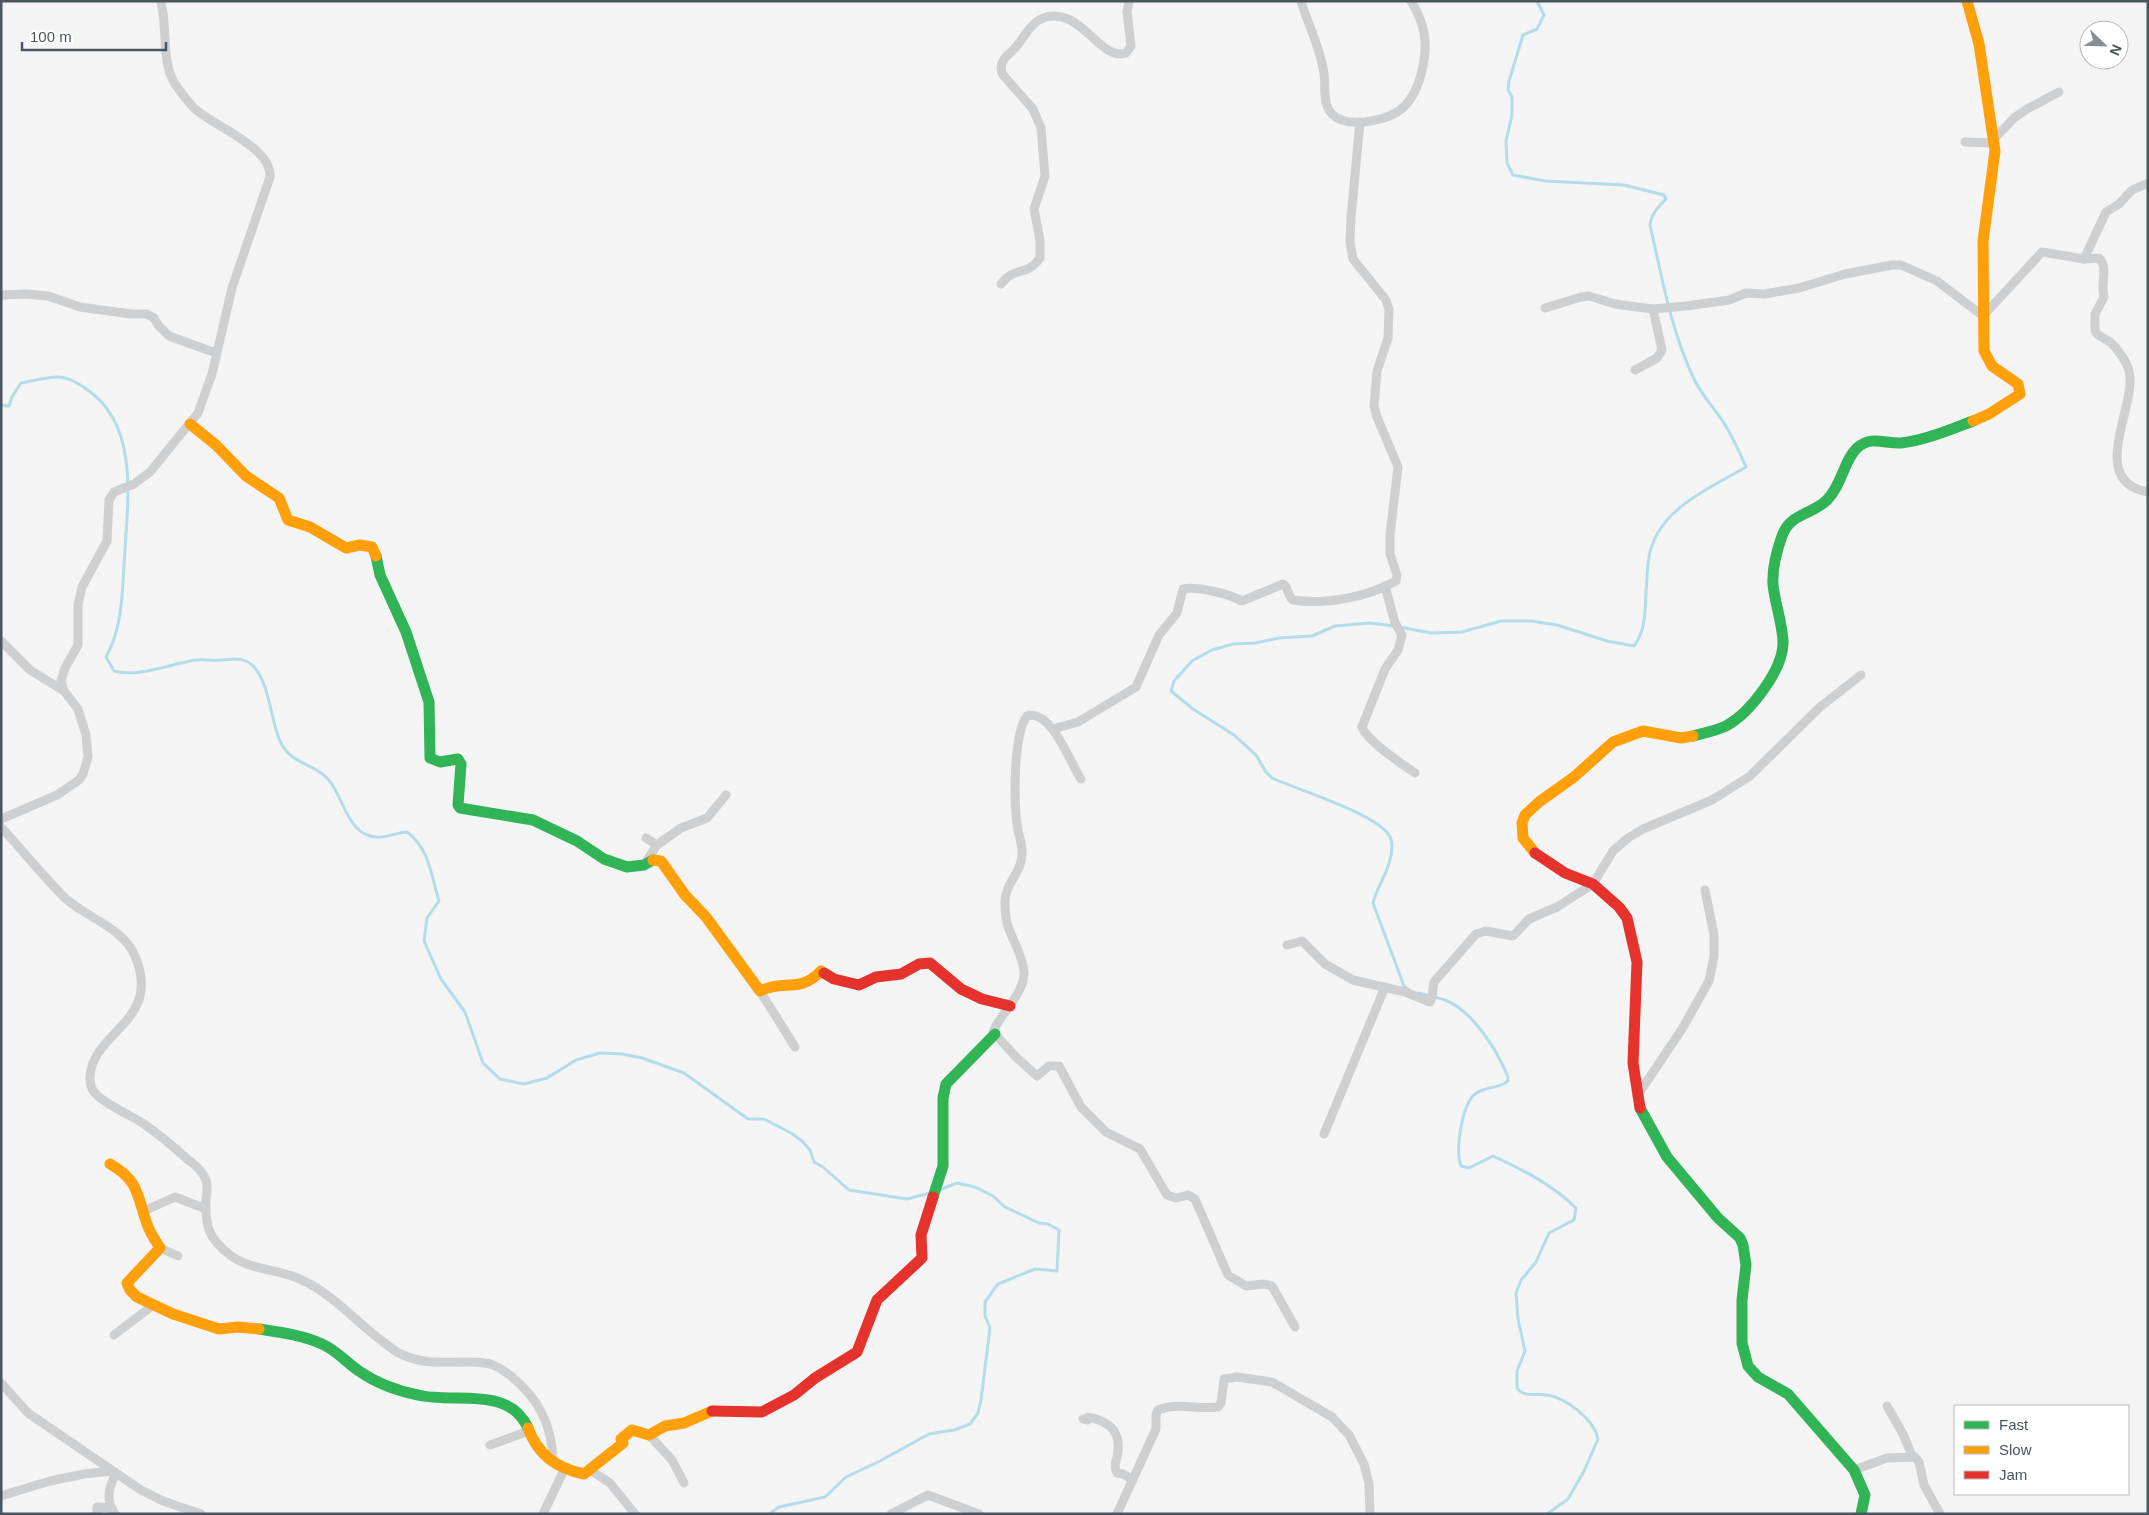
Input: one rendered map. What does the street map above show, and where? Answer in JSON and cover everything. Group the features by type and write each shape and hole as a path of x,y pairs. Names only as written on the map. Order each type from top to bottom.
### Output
{"street":[{"path":"64,691 61,681 63,672 78,644 78,605 82,587 107,540 110,497 121,489 134,484 150,472 198,413 212,374 232,288 270,172 267,163 261,155 250,145 194,108 174,83 164,42 162,1"},
{"path":"1001,284 1010,274 1030,269 1040,258 1041,248 1034,209 1044,183 1045,166 1041,128 1033,109 1003,75 1000,70 1001,64 1006,56 1016,48 1031,26 1044,18 1061,16 1082,26 1107,48 1116,53 1126,52 1131,46 1127,12 1129,1"},
{"path":"1301,1 1321,55 1328,108 1332,114 1348,123 1381,119 1401,110 1409,101 1418,82 1425,49 1421,24 1411,1"},
{"path":"1861,1514 1865,1495 1854,1470 1788,1394 1758,1377 1748,1366 1742,1343 1742,1300 1746,1265 1743,1244 1740,1238 1718,1218 1666,1157 1638,1105 1633,1063 1637,962 1627,918 1620,907 1593,884 1565,873 1527,846 1523,838 1522,823 1529,811 1574,777 1613,742 1643,731 1672,738 1689,737 1727,725 1759,695 1779,664 1782,654 1783,640 1775,592 1774,570 1782,534 1791,520 1821,506 1828,500 1840,484 1853,453 1866,442 1899,443 1935,436 1999,409 2009,400 2020,394 2018,384 1989,363 1984,351 1983,241 1994,160 1994,141 1979,44 1967,1"},
{"path":"1965,142 1994,141 2014,118 2027,108 2059,92"},
{"path":"1053,729 1078,722 1136,687 1160,635 1174,618 1180,604 1180,594 1183,589 1191,588 1230,594 1242,601 1281,584 1286,586 1293,600 1324,601 1354,598 1396,581 1397,578 1390,554 1390,535 1398,466 1376,417 1374,406 1377,371 1388,338 1389,310 1386,300 1353,259 1350,242 1350,217 1360,122"},
{"path":"2084,259 2106,212 2122,201 2132,190 2148,183"},
{"path":"1983,316 2039,253 2048,252 2084,259 2101,259 2105,270 2102,286 2104,297 2095,314 2095,331 2116,349 2129,368 2132,387 2120,427 2118,467 2128,482 2148,492"},
{"path":"1544,308 1589,296 1615,304 1653,309 1729,300 1746,293 1764,294 1799,288 1845,274 1892,264 1901,265 1937,281 1983,316"},
{"path":"1,295 26,294 48,296 80,307 131,314 148,314 154,318 169,336 216,353"},
{"path":"1635,370 1657,358 1662,350 1662,342 1653,309"},
{"path":"190,424 216,445 246,476 279,498 288,520 310,527 346,548 360,545 371,547 375,550 380,574 406,632 429,702 430,758 435,762 443,763 458,759 461,764 458,806 460,808 533,820 569,837 613,863 627,867 644,865 656,859 664,864 675,883 701,910 760,991 794,1047"},
{"path":"1385,586 1394,624 1402,636 1398,650 1385,669 1362,727 1368,737 1415,773"},
{"path":"1,641 30,670 64,691 78,709 86,735 88,757 83,774 79,780 58,795 1,819"},
{"path":"1287,945 1304,942 1325,964 1353,980 1385,987 1430,1002 1434,982 1476,934 1486,931 1513,936 1525,922 1550,910 1593,884 1613,851 1628,838 1643,829 1712,800 1750,776 1820,707 1861,675"},
{"path":"1081,779 1053,729 1042,718 1029,715 1025,719 1019,743 1015,791 1022,863 1008,885 1004,902 1008,928 1024,973 1010,1006 993,1032 1016,1058 1038,1076 1049,1066 1059,1066 1081,1107 1106,1132 1140,1149 1167,1195 1176,1198 1188,1195 1195,1199 1228,1275 1246,1286 1264,1284 1272,1286 1295,1327"},
{"path":"644,865 657,845 681,828 707,818 726,796"},
{"path":"1,827 66,898 107,926 130,946 141,976 140,997 134,1011 97,1056 90,1073 91,1087 97,1096 144,1124 199,1170 207,1182 207,1226 219,1245 228,1253 247,1264 295,1277 312,1286 400,1354 424,1363 480,1362 492,1364 504,1370 530,1392 538,1404 550,1434 553,1461"},
{"path":"646,838 657,845"},
{"path":"1637,1096 1682,1029 1709,981 1714,956 1714,935 1705,890"},
{"path":"760,991 765,988 778,986 802,986 815,979 821,971 834,979 859,985 876,977 901,974 919,964 930,963 962,989 982,999 1010,1006"},
{"path":"1324,1134 1385,987"},
{"path":"648,1435 665,1426 684,1423 705,1413 718,1410 765,1411 794,1396 815,1378 858,1352 877,1300 922,1258 923,1252 920,1239 944,1157 943,1098 946,1084 995,1034"},
{"path":"110,1164 130,1176 135,1184 152,1235 160,1248 178,1256"},
{"path":"144,1211 178,1196 206,1209"},
{"path":"160,1248 127,1283 129,1289 152,1306 220,1330 239,1326 286,1333 315,1341 341,1355 366,1375 402,1390 426,1397 479,1398 503,1405 519,1414 537,1448 564,1470 584,1474 623,1443 621,1439 632,1430 648,1435 672,1460 684,1483"},
{"path":"114,1335 152,1306"},
{"path":"1117,1514 1156,1429 1158,1410 1171,1406 1195,1409 1217,1407 1221,1403 1224,1379 1237,1377 1272,1382 1305,1403 1332,1417 1348,1435 1364,1464 1369,1484 1370,1514"},
{"path":"1,1383 28,1413 141,1490 163,1501 201,1514"},
{"path":"1887,1406 1903,1434 1912,1456 1919,1461 1924,1486 1940,1514"},
{"path":"1083,1418 1087,1420 1088,1417 1105,1422 1115,1432 1119,1443 1114,1468 1117,1473 1133,1480"},
{"path":"490,1445 529,1431"},
{"path":"1854,1470 1887,1458 1912,1456"},
{"path":"543,1514 564,1470"},
{"path":"590,1470 610,1483 635,1514"},
{"path":"1,1496 50,1481 84,1474 114,1472"},
{"path":"97,1514 97,1508 113,1511 109,1488 114,1472"},
{"path":"891,1514 928,1495 979,1514"}],"waterway":[{"path":"1400,627 1431,633 1462,632 1501,621 1531,621 1557,625 1607,641 1634,646 1641,633 1644,620 1649,557 1654,540 1662,526 1673,513 1701,492 1746,467 1726,426 1697,385 1686,361 1673,323 1650,225 1658,207 1666,199 1664,195 1624,185 1545,181 1513,175 1507,163 1506,141 1512,115 1512,97 1508,90 1509,81 1523,35 1537,29 1544,15 1537,1"},
{"path":"1,405 9,406 12,397 21,383 44,378 62,377 83,386 105,406 116,423 123,443 127,464 128,486 121,605 116,632 106,657 114,671 134,673 200,660 233,659 246,661 254,667 265,687 281,743 291,756 328,779 354,825 360,831 372,837 407,832 421,846 429,864 439,901 427,918 424,941 441,979 465,1012 483,1063 500,1079 524,1084 547,1078 576,1060 600,1053 622,1054 642,1058 684,1073 748,1119 764,1119 791,1133 810,1150 814,1162 823,1167 849,1190 907,1199 930,1193"},
{"path":"1394,626 1370,623 1335,626 1312,636 1233,644 1212,650 1192,661 1174,681 1171,691 1193,709 1234,735 1256,755 1272,778 1353,810 1381,827 1389,835 1392,846 1390,861 1373,903 1404,986 1409,990"},
{"path":"1419,993 1445,1000 1465,1013 1483,1032 1508,1077 1508,1081 1504,1084 1479,1091 1470,1099 1463,1117 1459,1139 1461,1166 1469,1168 1493,1156 1548,1185 1576,1208 1574,1220 1549,1233 1536,1262 1521,1280 1516,1293 1518,1319 1525,1351 1517,1371 1517,1388 1523,1393 1547,1395 1570,1405 1591,1424 1598,1439 1584,1471 1568,1499 1547,1514"},
{"path":"769,1514 779,1507 825,1497 846,1477 929,1434 954,1430 970,1424 978,1413 981,1400 990,1328 985,1316 985,1302 998,1284 1035,1269 1057,1271 1059,1230 1005,1207 993,1196 975,1187 957,1183 939,1190"}],"traffic: fast":[{"path":"1693,736 1722,728 1735,720 1755,701 1772,677 1778,664 1783,641 1774,592 1773,573 1782,536 1790,523 1827,500 1836,487 1849,459 1862,444 1873,441 1910,442 1973,421"},
{"path":"376,556 380,575 406,632 429,702 430,758 440,762 458,759 461,764 458,805 460,808 533,820 577,841 604,859 627,867 644,865 653,860"},
{"path":"933,1197 943,1166 943,1098 946,1084 995,1034"},
{"path":"1640,1108 1667,1157 1718,1218 1740,1238 1743,1245 1746,1265 1742,1300 1742,1343 1748,1366 1758,1377 1788,1394 1854,1470 1865,1495 1861,1514"},
{"path":"259,1329 299,1336 322,1344 332,1349 354,1368 366,1375 380,1383 403,1391 432,1397 494,1401 508,1406 519,1415 528,1428"}],"traffic: slow":[{"path":"1967,1 1979,44 1995,151 1983,241 1984,351 1992,366 2018,384 2020,394 1989,414 1973,421"},
{"path":"190,424 216,445 246,476 279,498 288,520 310,527 346,548 360,545 372,547 376,556"},
{"path":"1535,853 1523,838 1522,823 1525,815 1539,802 1574,777 1613,742 1643,731 1681,738 1693,736"},
{"path":"653,860 661,861 685,895 706,917 760,991 777,986 799,984 813,978 821,971 824,973"},
{"path":"110,1164 127,1176 132,1183 139,1197 148,1227 160,1248 127,1283 130,1290 137,1297 173,1314 219,1329 238,1327 259,1329"},
{"path":"528,1428 537,1446 549,1459 565,1468 584,1474 623,1443 621,1439 632,1430 649,1435 665,1426 684,1423 712,1411"}],"traffic: jam":[{"path":"1535,853 1565,873 1593,884 1619,907 1627,918 1637,962 1633,1063 1640,1108"},
{"path":"824,973 834,979 859,985 876,977 901,974 919,964 930,963 961,989 982,999 1010,1006"},
{"path":"712,1411 762,1412 794,1395 815,1378 857,1352 877,1300 922,1258 921,1235 933,1197"}]}
